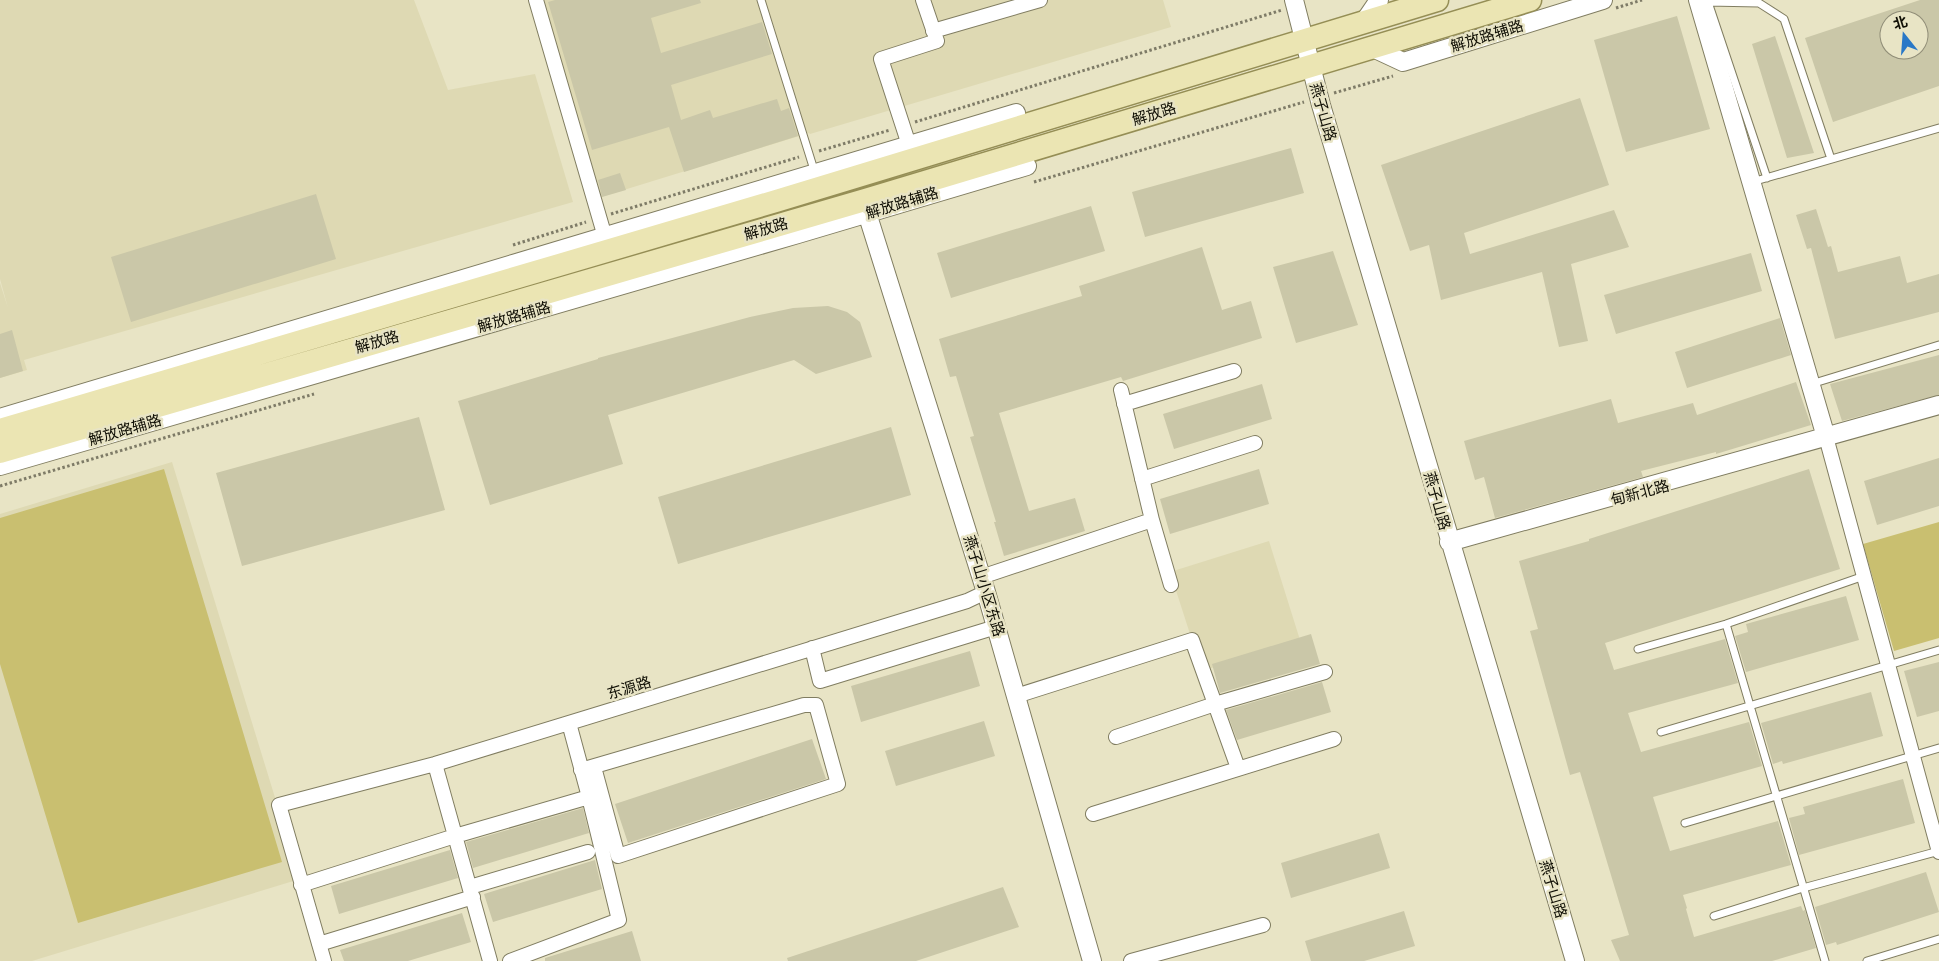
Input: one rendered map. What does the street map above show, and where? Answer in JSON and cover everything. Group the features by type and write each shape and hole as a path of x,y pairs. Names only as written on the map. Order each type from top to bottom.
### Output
{"main road":[{"name":"解放路","path":"0,430 1037,122 1437,0"},
{"name":"解放路","path":"0,452 1043,147 1530,0"},
{"path":"1016,113 1037,122"},
{"path":"1027,166 1043,147"}],"street":[{"path":"536,0 605,237"},
{"path":"909,145 881,59 936,41 923,0"},
{"path":"933,31 1040,0"},
{"path":"1364,22 1379,0"},
{"name":"解放路辅路","path":"1373,48 1403,62 1603,0"},
{"path":"1701,1 1759,180 1810,384 1939,852"},
{"name":"燕子山路","path":"1295,3 1575,961"},
{"path":"0,418 1016,113"},
{"name":"解放路辅路","path":"0,466 1027,166"},
{"name":"燕子山小区东路","path":"867,213 984,585 1092,961"},
{"path":"1171,586 1152,520 1122,397 1234,371"},
{"name":"甸新北路","path":"1453,542 1823,442 1826,437 1939,405"},
{"path":"1142,479 1255,443"},
{"name":"东源路","path":"302,885 279,805 435,764 967,601 984,585 1152,520"},
{"name":"燕子山路","path":"1453,542 1583,961"},
{"path":"812,648 820,681 996,627"},
{"path":"1016,696 1192,640 1238,768"},
{"path":"1116,737 1215,704 1325,672"},
{"path":"568,723 588,768 618,856 838,784 816,705 804,705 588,768"},
{"path":"1094,814 1334,739"},
{"path":"435,764 490,961"},
{"path":"510,961 619,920 589,797 588,768"},
{"path":"324,961 302,885 455,836 589,797"},
{"path":"319,944 588,852"},
{"path":"1131,961 1263,925"}],"lane":[{"path":"761,0 815,173"},
{"path":"1701,1 1759,3 1784,19 1832,159"},
{"path":"1759,180 1939,128"},
{"path":"1810,384 1939,345"},
{"path":"1638,650 1726,624 1864,576"},
{"path":"1726,624 1825,961"},
{"path":"1661,732 1939,650"},
{"path":"1685,822 1939,748"},
{"path":"1714,916 1803,888 1939,852"},
{"path":"1867,961 1939,939"}],"path":[{"path":"912,123 1295,3"},
{"path":"509,246 894,128"}],"shaded area":[{"path":"0,0 414,0 448,90 535,74 573,202 24,360 27,370 0,378 0,283 8,308 0,279"},
{"path":"542,0 1163,0 1171,27 809,133 601,197"},
{"path":"172,462 300,879 32,961 0,961 0,514"},
{"path":"164,469 282,862 78,923 0,664 0,518"},
{"path":"1939,522 1939,638 1894,651 1863,544"},
{"path":"1269,541 1300,640 1202,671 1170,572"}],"building":[{"path":"555,0 700,0 701,3 651,18 661,53 762,22 772,54 671,85 681,120 710,110 713,118 777,99 781,111 789,108 798,136 684,172 669,127 592,150 548,2"},
{"path":"1920,0 1939,0 1939,86 1833,122 1805,38 1879,14 1879,60 1929,60 1929,10 1890,10"},
{"path":"1677,16 1710,129 1626,152 1594,40"},
{"path":"1775,36 1814,153 1787,158 1752,44"},
{"path":"1580,98 1609,185 1464,233 1470,254 1614,210 1629,247 1571,264 1588,341 1559,347 1542,272 1441,300 1429,245 1410,251 1381,165"},
{"path":"1291,148 1304,193 1145,237 1132,192"},
{"path":"620,173 626,190 602,197 598,180"},
{"path":"316,194 336,259 131,322 111,257"},
{"path":"1091,206 1105,251 951,298 937,253"},
{"path":"1816,209 1828,247 1831,246 1838,272 1900,256 1907,283 1939,274 1939,312 1835,339 1811,248 1807,249 1796,215"},
{"path":"1202,247 1222,310 1251,301 1262,338 1123,381 1121,377 999,413 1029,511 1075,498 1085,531 1004,556 994,522 996,522 970,437 974,436 956,376 950,377 939,339 1082,296 1079,286"},
{"path":"1333,251 1358,325 1296,343 1273,267"},
{"path":"1751,253 1762,291 1616,334 1604,295"},
{"path":"828,306 847,312 860,322 872,357 816,374 794,360 608,415 623,464 490,505 458,401 598,358 750,317 793,308"},
{"path":"1780,318 1791,355 1687,388 1675,352"},
{"path":"12,330 23,371 0,378 0,334"},
{"path":"1939,355 1939,395 1842,421 1830,384"},
{"path":"1796,382 1811,425 1716,454 1716,452 1641,471 1643,477 1495,518 1484,477 1475,480 1464,441 1611,399 1618,423 1693,403 1697,415"},
{"path":"1262,384 1272,419 1174,449 1163,414"},
{"path":"419,417 445,510 242,566 216,473"},
{"path":"891,427 911,495 678,564 658,497"},
{"path":"1939,458 1939,506 1877,525 1864,481"},
{"path":"1259,469 1269,504 1170,534 1160,499"},
{"path":"1809,469 1840,569 1605,643 1614,670 1725,639 1738,683 1628,713 1641,752 1749,722 1762,766 1653,797 1670,851 1778,821 1791,865 1683,895 1694,937 1801,906 1803,911 1805,910 1816,948 1772,961 1620,961 1611,940 1629,935 1580,772 1570,775 1530,631 1538,629 1519,561 1589,541 1589,539"},
{"path":"1846,596 1859,640 1746,672 1735,636 1748,632 1746,624"},
{"path":"1311,634 1320,664 1220,693 1212,664"},
{"path":"970,651 980,686 861,722 851,686"},
{"path":"1939,662 1939,711 1917,717 1904,671"},
{"path":"1322,682 1331,712 1237,740 1226,710"},
{"path":"1871,692 1883,736 1783,764 1782,761 1773,764 1761,723"},
{"path":"984,721 995,756 896,786 885,751"},
{"path":"812,739 826,779 628,843 615,804"},
{"path":"1903,779 1915,823 1799,855 1789,818 1805,814 1803,807"},
{"path":"583,808 589,833 473,868 466,842"},
{"path":"1379,833 1390,868 1291,898 1281,863"},
{"path":"450,850 458,878 339,914 331,886"},
{"path":"595,860 602,889 493,922 484,894"},
{"path":"1926,872 1939,912 1837,945 1836,942 1826,945 1815,907"},
{"path":"1003,887 1019,927 916,961 788,961 787,958"},
{"path":"1404,911 1415,946 1364,961 1311,961 1305,941"},
{"path":"462,913 471,942 408,961 344,961 340,950"},
{"path":"632,931 641,961 545,961 545,958"}]}
